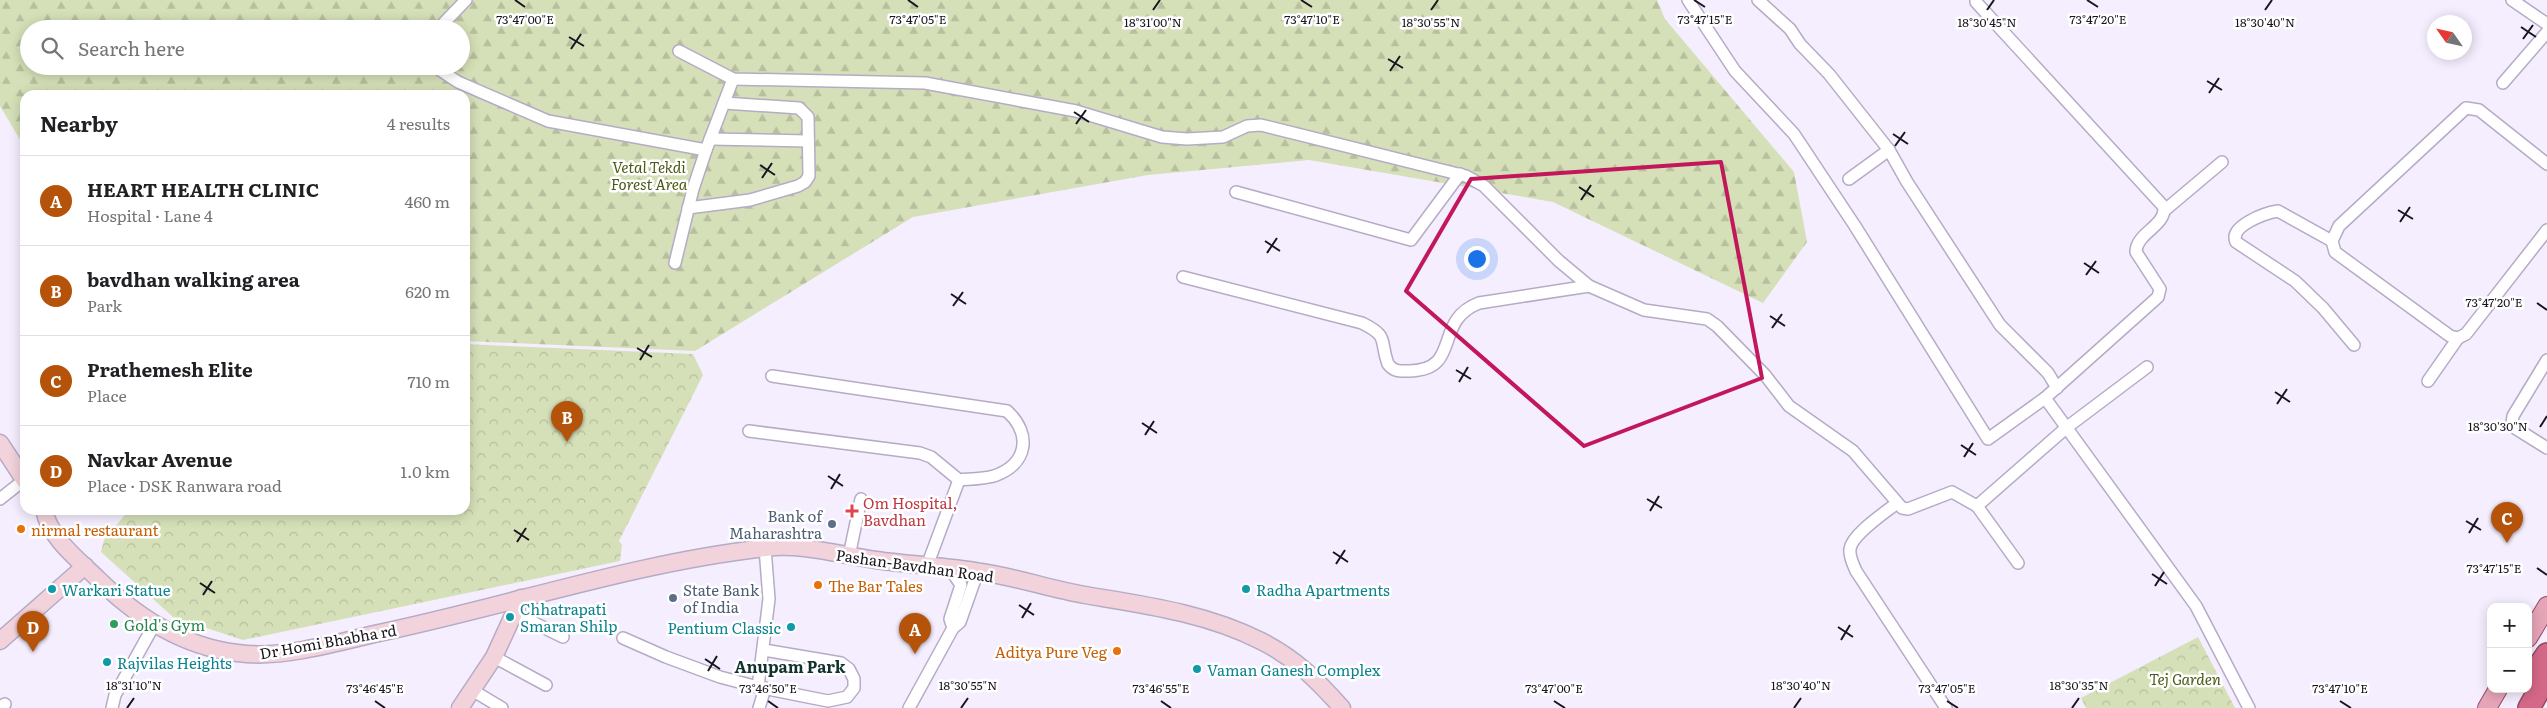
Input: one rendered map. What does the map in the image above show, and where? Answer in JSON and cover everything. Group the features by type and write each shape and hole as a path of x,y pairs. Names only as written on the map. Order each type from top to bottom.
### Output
{"highway":[{"path":"2532,676 2547,654"},
{"path":"2529,708 2547,676"},
{"path":"2513,708 2522,693"}],"main road":[{"path":"0,443 20,474"},
{"path":"0,641 78,560 74,550 52,515"},
{"name":"Pashan-Bavdhan Road","path":"521,598 669,562 789,546 849,556 978,571 1053,589 1201,616 1260,640 1301,665 1342,708"},
{"name":"Dr Homi Bhabha rd","path":"78,560 133,611 154,625 176,636 250,655 289,651 378,633 490,608 521,598"},
{"path":"0,628 56,585"},
{"path":"460,708 494,657 521,598"},
{"path":"2532,631 2547,606"},
{"path":"2487,708 2496,693"}],"street":[{"path":"447,20 466,0"},
{"path":"1688,0 1735,71 1794,134 1871,250 1988,439 2057,388 2158,297 2160,289 2136,252 2136,248 2140,240 2162,218 2165,210 2222,162"},
{"path":"1758,0 1790,29 1800,44 1828,74 1889,150 1907,182 2000,324 2048,373 2057,388"},
{"path":"1976,0 2165,210"},
{"path":"2512,0 2547,24"},
{"path":"2504,83 2547,32"},
{"path":"679,52 733,79 925,83 1076,111 1162,137 1188,140 1224,137 1248,126 1261,125 1460,174 1476,180 1559,261 1589,286 1644,310 1707,319 1717,326 1765,375 1789,406 1852,451 1902,508 1908,509 1952,492 1977,506 2018,563"},
{"path":"448,75 458,82 548,121 706,150"},
{"path":"675,263 688,208 706,150 733,79"},
{"path":"688,208 750,200 802,184 809,176 808,117 799,108 724,103"},
{"path":"2458,338 2450,336 2335,252 2332,241 2340,226 2466,108 2479,110 2547,164"},
{"path":"710,139 808,141"},
{"path":"1849,178 1889,150"},
{"path":"1236,192 1411,240 1460,174"},
{"path":"2332,241 2278,211 2244,225 2234,235 2236,242 2295,281 2323,308 2354,345"},
{"path":"2428,381 2458,338 2466,334 2547,230"},
{"path":"1183,277 1362,323 1380,333 1384,341 1388,364 1397,371 1423,369 1432,366 1441,358 1452,326 1467,308 1479,303 1589,286"},
{"path":"2547,360 2513,416 2512,423 2515,428 2547,448"},
{"path":"1977,506 2066,428 2147,367"},
{"path":"749,431 920,453 931,457 959,480 993,476 1008,469 1020,456 1024,444 1022,428 1007,411 772,376"},
{"path":"2045,398 2196,606 2250,708"},
{"path":"927,566 959,480"},
{"path":"0,499 20,483"},
{"path":"849,556 861,500"},
{"path":"1897,502 1854,538 1850,548 1851,558 1856,571 1946,708"},
{"path":"759,708 769,599 764,548"},
{"path":"950,568 961,585 950,619 952,628"},
{"path":"909,708 952,628 960,622 978,571"},
{"path":"514,613 564,636"},
{"path":"112,708 115,695 154,625"},
{"path":"623,638 666,658 720,677 762,688 828,700 847,696 854,688 854,679 849,669 842,664 764,650"},
{"path":"494,657 546,685"},
{"path":"472,690 502,708"}],"highlighted area":[{"path":"1721,162 1762,378 1584,446 1406,291 1471,179"}],"green space":[{"name":"Vetal Tekdi Forest Area","path":"0,0 1657,0 1665,19 1794,172 1807,242 1763,303 1553,202 1309,160 1148,175 913,217 695,351 470,341 470,90 20,90 20,140 0,106"},
{"path":"470,344 693,354 703,375 619,541 622,545 620,561 243,640 173,617 101,552 104,540 125,515 470,515"},
{"name":"Tej Garden","path":"2198,637 2235,708 2086,708 2081,698"}],"place":[{"name":"bavdhan walking area","path":"567,442"},
{"name":"Om Hospital, Bavdhan","path":"852,511"},
{"name":"Bank of Maharashtra","path":"832,524"},
{"name":"nirmal restaurant","path":"21,529"},
{"name":"Prathemesh Elite","path":"2507,543"},
{"name":"The Bar Tales","path":"818,585"},
{"name":"Warkari Statue","path":"52,589"},
{"name":"Radha Apartments","path":"1246,589"},
{"name":"State Bank of India","path":"673,598"},
{"name":"Chhatrapati Smaran Shilp","path":"510,617"},
{"name":"Gold's Gym","path":"114,624"},
{"name":"Pentium Classic","path":"791,627"},
{"name":"Aditya Pure Veg","path":"1117,651"},
{"name":"Navkar Avenue","path":"33,652"},
{"name":"HEART HEALTH CLINIC","path":"915,654"},
{"name":"Rajvilas Heights","path":"107,662"},
{"name":"Vaman Ganesh Complex","path":"1197,669"}],"district":[{"name":"Anupam Park","path":"790,666"}]}
